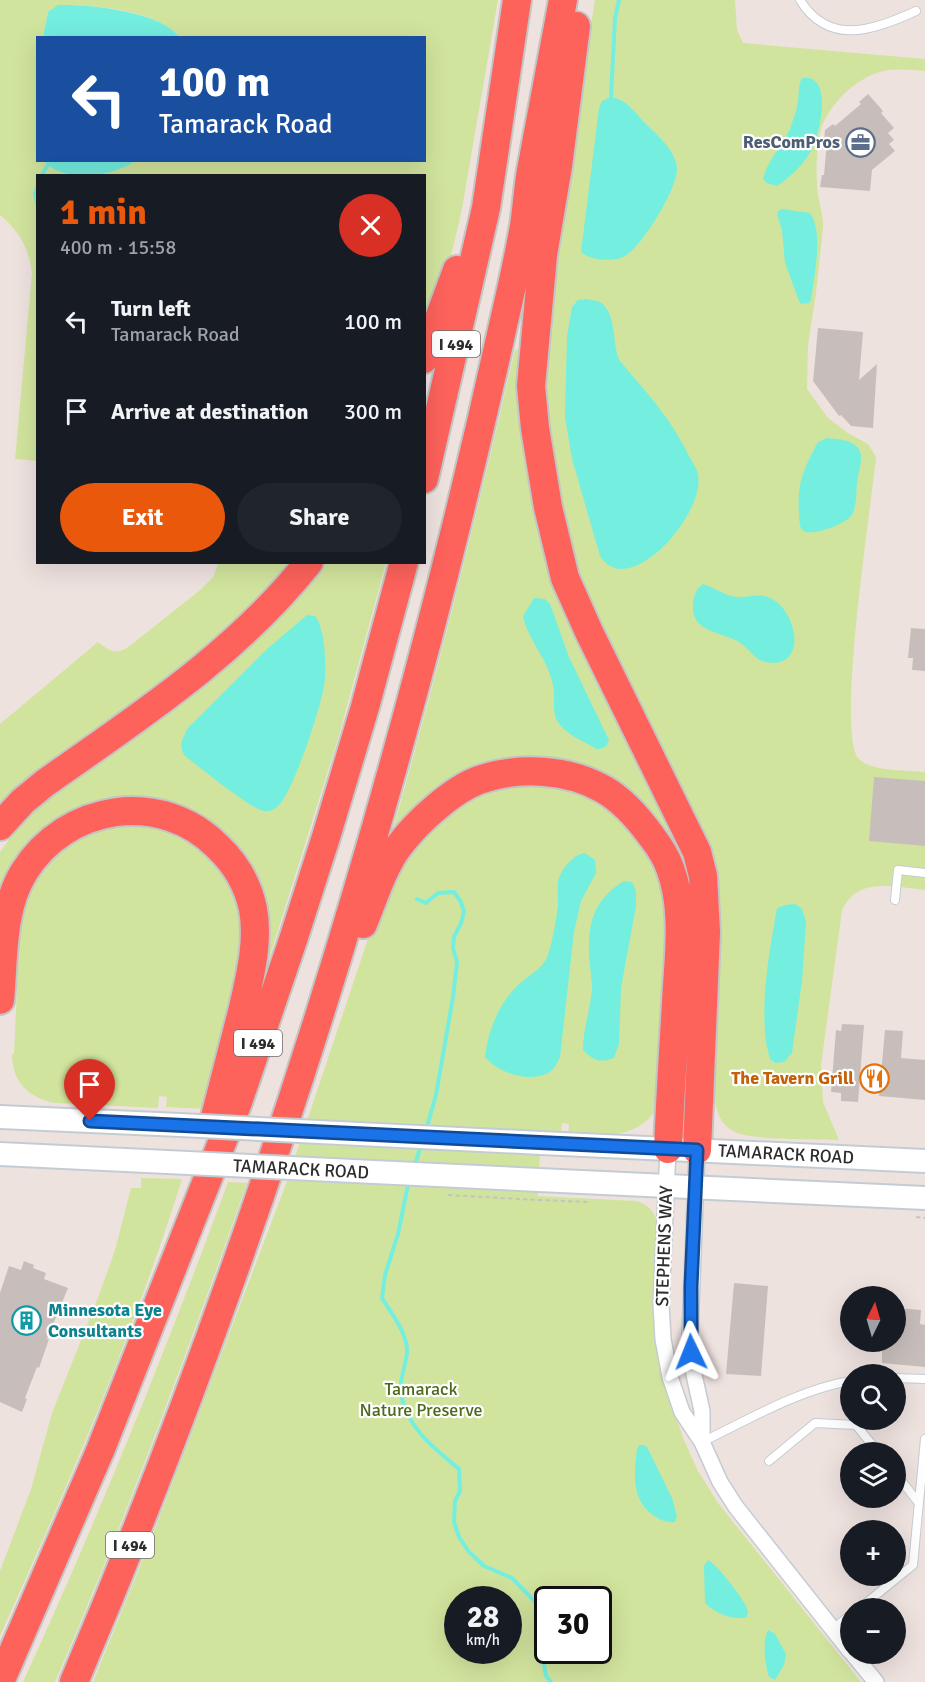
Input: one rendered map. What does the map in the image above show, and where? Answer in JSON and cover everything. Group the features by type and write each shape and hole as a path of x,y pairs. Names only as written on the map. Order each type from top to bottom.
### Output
{"highway":[{"name":"I 494","path":"426,470 486,208 518,0"},
{"name":"I 494","path":"74,1682 206,1347 291,1101 387,788 447,561 500,339 519,250 531,171 563,0"},
{"path":"580,0 558,166 543,255 531,386 535,428 548,507 565,578 576,606 697,852 703,876 706,932 697,1150"},
{"path":"426,353 454,275 486,208"},
{"path":"0,826 23,801 45,783 193,677 235,643 307,564"},
{"name":"I 494","path":"0,1682 88,1481 238,1102 297,929 362,717 403,564"},
{"path":"291,1101 379,886 398,847 428,815 464,788 479,780 518,773 552,773 587,781 620,801 658,845 675,882 678,901 677,977 668,1149"},
{"path":"0,1000 12,896 17,883 32,860 42,848 65,830 93,816 109,812 139,810 153,812 181,820 194,827 214,842 231,861 243,879 250,898 254,922 254,947 237,1032 183,1242"}],"street":[{"name":"TAMARACK ROAD","path":"0,1117 925,1161"},
{"name":"STEPHENS WAY","path":"668,1149 661,1304 663,1340 670,1377 681,1412 702,1442 720,1482 736,1507 840,1638"},
{"name":"STEPHENS WAY","path":"697,1150 690,1333 693,1370 702,1411 702,1442"},
{"name":"TAMARACK ROAD","path":"0,1154 925,1198"},
{"name":"STEPHENS WAY","path":"861,1664 876,1682"}],"lane":[{"path":"800,0 815,18 832,28 854,31 886,25 916,11"},
{"path":"896,900 898,870 925,873"},
{"path":"906,1378 925,1379"},
{"path":"702,1442 792,1398 815,1389 840,1383"},
{"path":"769,1461 815,1423 840,1422"},
{"path":"872,1598 913,1565 925,1439"},
{"path":"906,1487 918,1502"},
{"path":"833,1629 840,1623"}],"green space":[{"path":"0,0 498,0 461,214 449,264 426,338 426,174 101,174 114,171 132,162 426,162 426,36 178,36 170,28 157,21 126,11 64,5 48,12 43,36 36,36 36,162 45,162 63,173 70,174 36,174 36,461 15,459 32,273 22,241 13,227 0,215"},
{"path":"595,0 735,0 737,30 743,43 925,59 925,71 899,69 884,71 864,79 846,92 825,120 821,129 817,156 817,190 823,229 808,345 807,389 828,418 868,444 876,457 853,664 851,708 853,741 859,759 865,763 881,768 925,772 925,890 889,886 867,888 848,900 842,911 821,1065 823,1102 839,1140 768,1138 741,1134 728,1128 719,1115 714,1095 715,910 568,546 545,400 548,316 572,141"},
{"path":"515,349 521,350 532,464 679,825 684,859 672,840 530,763 389,843 455,597"},
{"path":"218,564 297,564 256,609 0,808 0,724 98,642 112,651 127,648 199,591 214,576"},
{"path":"314,564 386,564 338,739 269,959 262,957 242,862 106,804 0,908 0,852 21,823"},
{"name":"Tamarack Nature Preserve","path":"532,783 586,791 646,836 668,900 658,1105 642,1125 619,1134 568,1135 569,1124 562,1123 561,1134 541,1133 538,1196 636,1201 644,1204 653,1212 658,1224 665,1384 683,1438 698,1471 718,1503 840,1656 840,1664 847,1664 861,1682 93,1682 152,1537 286,1184 380,903 415,845 461,804 486,791"},
{"path":"163,823 223,864 247,929 206,1109 166,1107 167,1097 159,1096 158,1108 46,1101 30,1093 24,1087 15,1073 13,1064 20,922 23,904 47,859 97,825"},
{"path":"141,1178 182,1179 121,1353 50,1524 0,1636 0,1571 31,1489 52,1413 115,1250 131,1188 141,1188"},
{"path":"228,1182 247,1183 179,1371 107,1558 55,1682 23,1682 130,1434"}],"water":[{"path":"58,5 123,11 157,21 170,28 178,36 43,36 48,12"},
{"path":"802,78 812,79 818,85 821,94 821,119 812,149 805,160 793,174 777,186 763,179 790,129 797,108"},
{"path":"611,97 626,104 661,138 673,155 677,168 676,177 666,201 643,238 623,257 604,260 581,252 599,108 602,101"},
{"path":"45,162 133,162 101,174 70,174 53,168"},
{"path":"782,209 810,213 814,221 817,255 809,303 801,304 799,301 785,263 782,230 777,214"},
{"path":"578,300 600,302 606,307 612,321 620,361 665,416 681,440 698,475 697,491 690,510 678,529 663,547 646,561 629,568 613,567 600,556 572,459 565,417 567,336 572,307"},
{"path":"827,438 847,441 859,450 861,461 855,507 852,515 838,525 817,532 806,532 800,526 799,491 803,473 818,442"},
{"path":"703,584 733,596 767,597 780,605 787,614 794,634 791,653 785,660 775,663 764,662 737,641 700,624 693,613 693,604 696,593"},
{"path":"534,598 545,599 550,604 569,657 609,740 603,748 597,749 565,730 556,718 554,689 550,676 525,625 523,616"},
{"path":"307,615 315,616 323,637 325,679 323,691 293,780 280,804 271,811 264,811 237,796 185,756 181,743 187,729 267,649"},
{"path":"585,853 595,860 596,873 581,901 574,932 560,1057 548,1073 532,1077 514,1075 498,1068 485,1057 492,1027 500,1008 512,991 540,968 546,960 558,905 559,877 572,860"},
{"path":"624,881 632,882 636,891 636,906 621,988 619,1044 614,1058 601,1061 594,1059 583,1050 592,990 589,957 591,923 594,913 605,896"},
{"path":"795,904 802,909 806,922 802,981 792,1053 784,1062 775,1063 770,1059 765,1035 767,970 777,908"},
{"path":"639,1445 647,1447 672,1498 677,1516 675,1522 666,1522 653,1515 646,1509 637,1493 635,1467"},
{"path":"708,1560 731,1583 746,1607 747,1617 736,1618 724,1615 705,1603 704,1566"},
{"path":"768,1630 775,1634 786,1654 784,1665 775,1680 769,1677 765,1660 765,1640"}],"building":[{"path":"868,94 894,128 888,133 894,140 889,144 895,151 872,170 870,191 820,187 822,175 824,175 827,141 824,141 825,130 833,124 835,126 861,104 859,102"},
{"path":"818,328 863,332 859,380 877,364 873,428 851,426 841,415 839,416 813,381"},
{"path":"911,628 925,629 925,671 912,670 913,658 908,658"},
{"path":"874,777 925,781 925,846 869,841"},
{"path":"842,1024 864,1025 858,1102 841,1101 841,1093 831,1092 836,1030 841,1031"},
{"path":"885,1030 903,1031 901,1058 925,1060 925,1100 879,1096"},
{"name":"Minnesota Eye Consultants","path":"24,1261 34,1265 33,1268 46,1273 44,1279 68,1288 47,1339 49,1339 39,1368 37,1367 25,1398 27,1399 22,1412 0,1402 0,1293 9,1266 21,1270"},
{"path":"734,1283 768,1286 761,1376 726,1374"},
{"path":"906,1309 921,1310 920,1324 925,1325 925,1367 882,1363 882,1352 906,1352"}],"waterway":[{"path":"611,97 615,18 619,0"},
{"path":"42,174 50,162"},
{"path":"36,191 36,198"},
{"path":"417,899 426,903 438,893 454,892 464,912 454,937 453,948 457,962 453,997 436,1095 426,1130"},
{"path":"414,1167 421,1146"},
{"path":"409,1180 398,1234 385,1275 382,1298 406,1341 407,1354 400,1388 404,1406 415,1427 459,1469 460,1491 455,1501 454,1522 459,1537 469,1552 484,1566 512,1578 538,1605 546,1633 542,1652 546,1676 551,1682"}],"place":[{"name":"ResComPros","path":"861,142"},
{"name":"The Tavern Grill","path":"875,1078"},
{"name":"Minnesota Eye Consultants","path":"27,1320"}],"route":[{"path":"90,1121 697,1150 691,1286 691,1352"}]}
